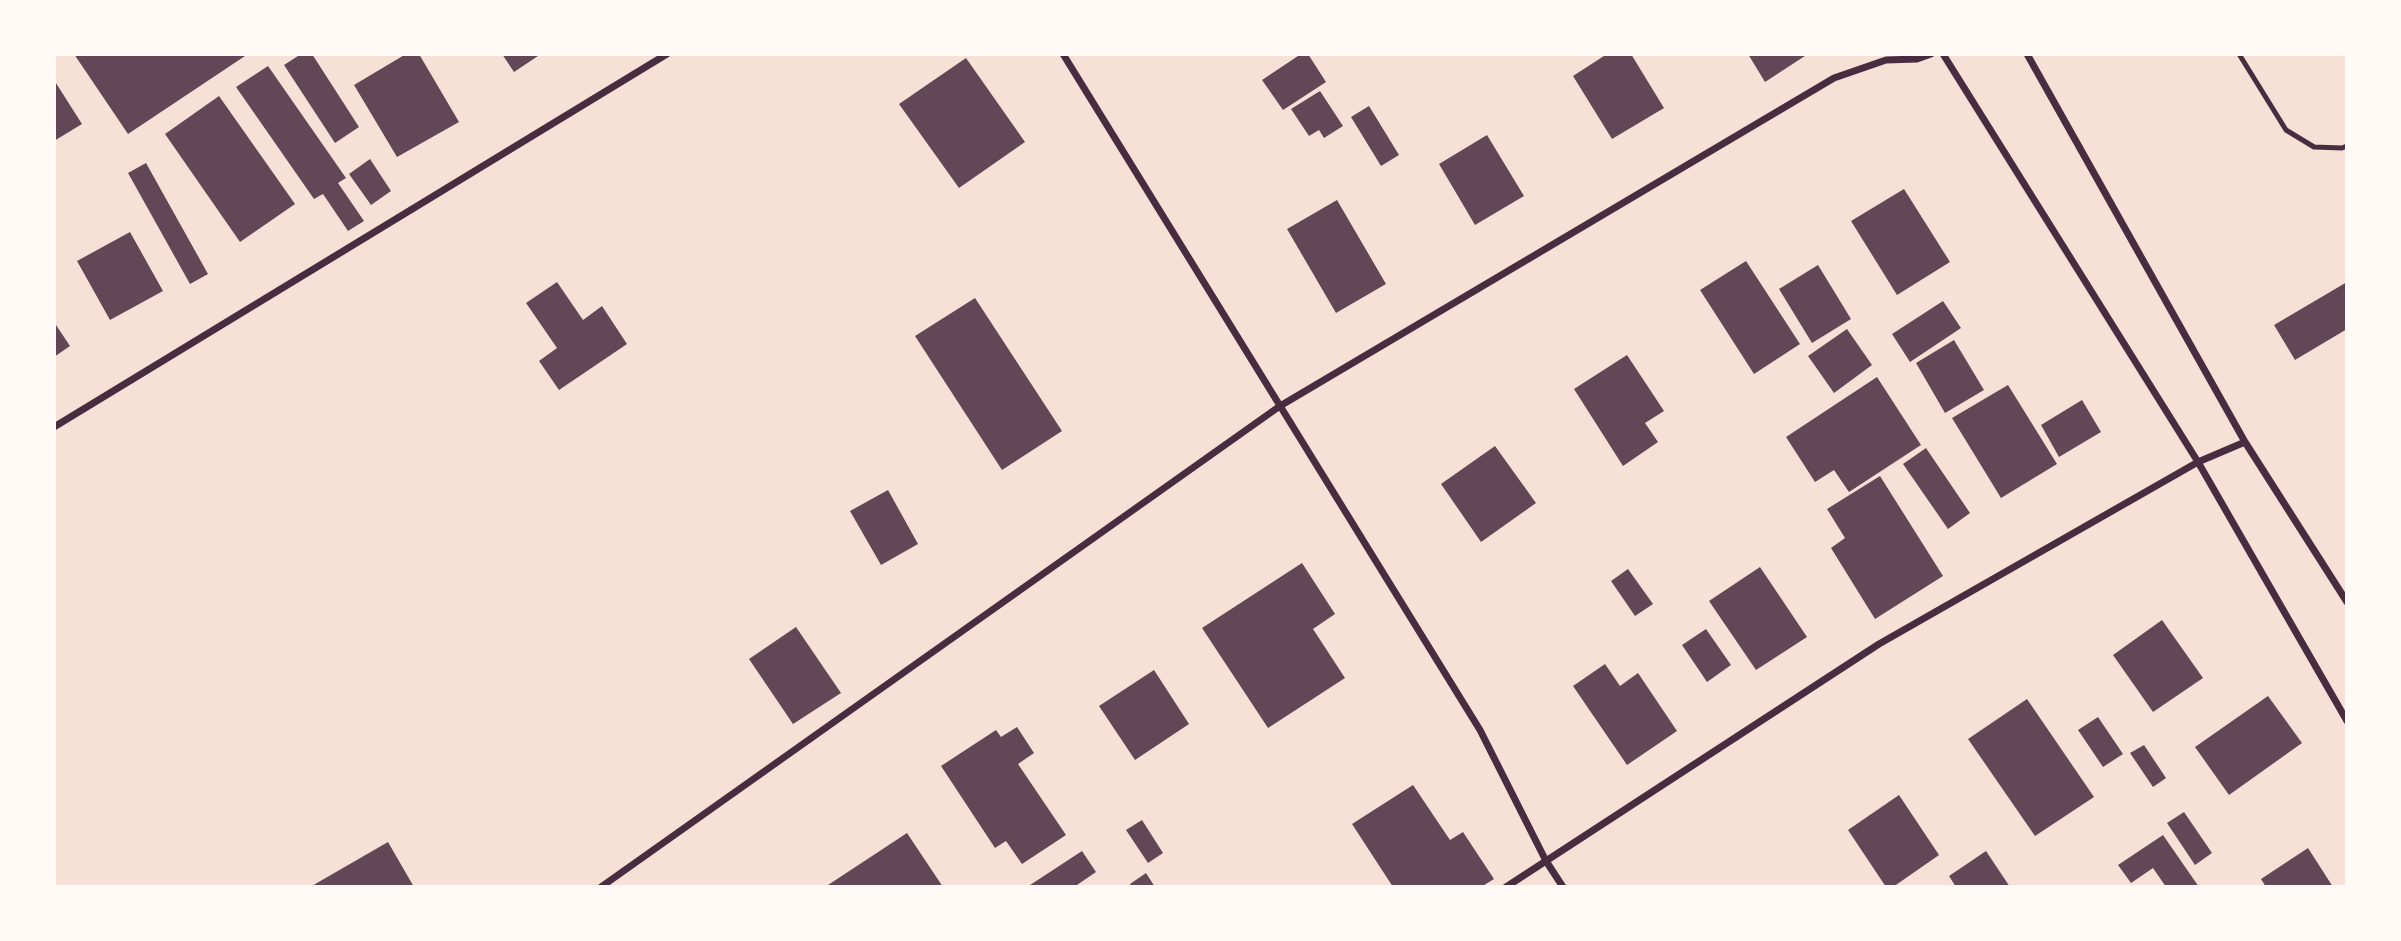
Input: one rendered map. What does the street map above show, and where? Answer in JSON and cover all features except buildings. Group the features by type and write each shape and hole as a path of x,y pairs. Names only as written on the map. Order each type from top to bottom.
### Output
{"street":[{"path":"54,427 667,54"},
{"path":"1063,54 1480,730 1546,860 1563,887"},
{"path":"601,887 1280,406 1834,78 1886,57 1917,59 1931,54"},
{"path":"1943,54 2198,462 2347,722"},
{"path":"2026,54 2245,442 2347,602"},
{"path":"1506,887 1879,644 2198,462 2245,442"}],"lane":[{"path":"2239,54 2286,130 2314,147 2347,146"}]}
